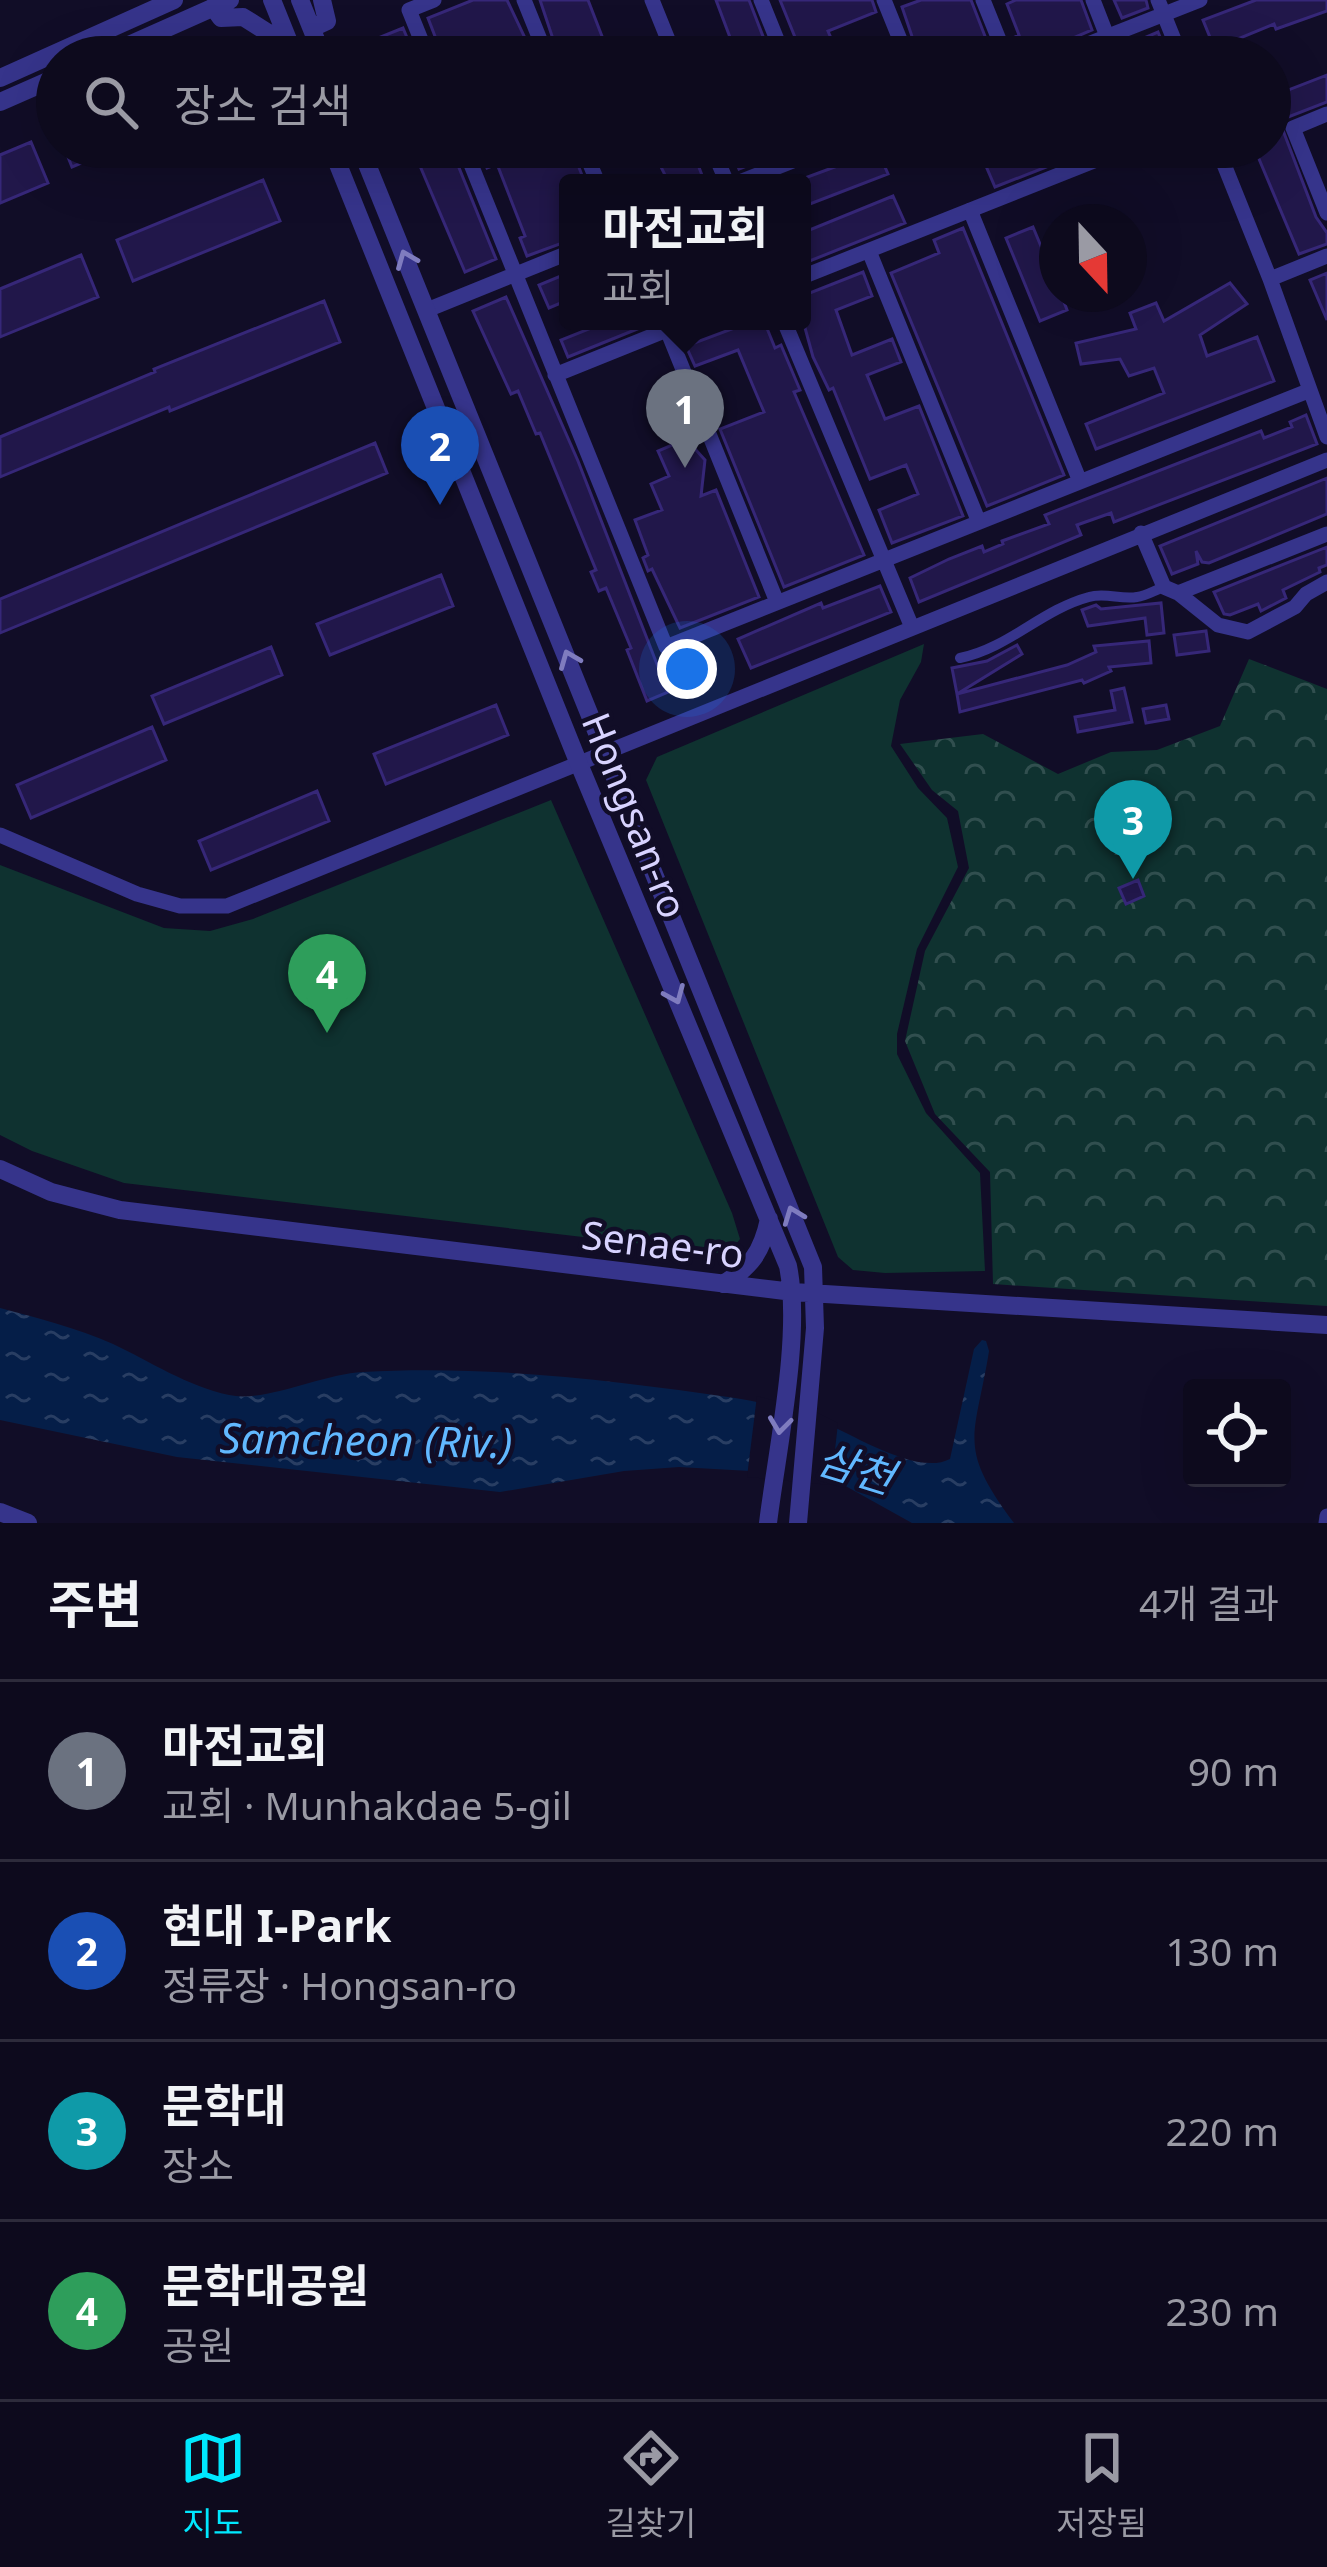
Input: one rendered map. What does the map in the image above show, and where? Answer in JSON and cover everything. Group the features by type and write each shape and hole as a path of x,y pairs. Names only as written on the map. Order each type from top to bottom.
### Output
{"street":[{"path":"93,36 173,0"},
{"path":"272,0 286,36"},
{"path":"300,0 314,36"},
{"path":"311,28 327,21 322,0"},
{"path":"420,36 409,10 434,0"},
{"path":"524,0 539,36"},
{"path":"652,0 667,36"},
{"path":"884,0 899,36"},
{"path":"983,0 998,36"},
{"path":"1093,0 1107,36 1161,7 1200,0"},
{"path":"762,2 776,36"},
{"path":"149,36 222,3 221,18 243,17 270,34 284,32"},
{"path":"1161,7 1172,36"},
{"path":"0,78 36,62"},
{"path":"0,102 36,86"},
{"path":"1327,114 1293,128 1327,213"},
{"name":"Hongsan-ro","path":"339,168 579,764 788,1266 792,1326 768,1523"},
{"name":"Hongsan-ro","path":"369,168 813,1267 815,1328 798,1523"},
{"path":"472,168 666,647 1308,391"},
{"path":"811,274 1076,168"},
{"path":"1225,168 1327,437"},
{"path":"970,210 1079,479"},
{"path":"869,251 978,520"},
{"path":"1270,279 1327,256"},
{"path":"427,310 559,257"},
{"path":"555,375 667,330 777,602"},
{"path":"788,330 911,626"},
{"path":"0,835 137,894 180,906 227,906 1327,460"},
{"path":"1142,533 1171,590 1218,625 1249,632 1295,607 1327,582"},
{"path":"960,658 1010,640 1040,615 1094,595 1136,598 1171,590 1327,534"},
{"name":"Senae-ro","path":"0,1169 51,1192 120,1210 723,1284 1327,1325"},
{"path":"723,1284 749,1268 764,1246 769,1220"},
{"path":"0,1512 28,1523"}],"green space":[{"path":"924,644 921,662 900,700 891,746 918,788 947,818 958,867 917,949 897,1034 897,1054 926,1113 980,1173 985,1271 885,1273 853,1270 838,1257 646,780 657,757"},
{"path":"1249,659 1327,689 1327,1306 993,1284 990,1172 935,1114 905,1041 925,951 969,868 958,811 932,790 900,744 983,734 1058,774 1111,752 1157,750 1220,726"},
{"path":"551,800 732,1213 740,1239 728,1254 124,1183 0,1135 0,865 164,928 210,931 253,919"}],"water":[{"path":"0,1308 99,1338 184,1380 229,1395 259,1395 363,1372 410,1370 596,1380 775,1406 901,1457 936,1463 950,1459 974,1349 982,1340 989,1351 975,1424 977,1458 1014,1523 912,1523 833,1479 806,1474 679,1467 624,1471 500,1492 177,1457 0,1420"}],"pier":[{"path":"757,1396 838,1423 831,1485 747,1477"}],"building":[{"path":"473,0 507,0 524,36 435,36 428,18"},
{"path":"540,0 588,0 602,36 552,36"},
{"path":"716,0 749,0 763,36 730,36"},
{"path":"780,0 872,0 876,12 828,31 830,36 795,36"},
{"path":"921,0 971,0 985,36 912,36 902,7"},
{"path":"1081,0 1092,30 1078,36 1017,36 1007,4"},
{"path":"1114,0 1146,0 1148,8 1122,18"},
{"path":"1256,0 1327,0 1327,11 1245,36 1209,36 1203,20"},
{"path":"403,28 406,36 383,36"},
{"path":"1327,75 1327,102 1291,116 1291,89"},
{"path":"31,142 36,168 42,168 48,183 0,203 0,155"},
{"path":"1291,151 1316,217 1327,233 1327,244 1299,254 1263,168 1291,168"},
{"path":"421,168 459,168 496,259 465,272"},
{"path":"499,168 579,168 582,174 559,174 559,244 527,256 520,238 525,236"},
{"path":"662,168 699,168 702,174 664,174"},
{"path":"832,168 885,168 888,174 811,204 811,176"},
{"path":"987,168 1043,168 995,187"},
{"path":"263,180 280,221 133,281 117,240"},
{"path":"893,196 905,223 811,260 811,229"},
{"path":"1033,227 1039,242 1039,312 1062,312 1040,321 1006,238"},
{"path":"963,228 1064,475 987,506 891,273 939,253 934,240"},
{"path":"81,255 98,297 0,337 0,289"},
{"path":"863,272 872,296 836,310 852,355 892,339 901,362 867,375 885,419 919,406 963,516 892,543 879,510 918,494 906,465 870,479 833,388 829,390 813,357 806,330 811,330 811,292"},
{"path":"1327,273 1327,320 1310,280"},
{"path":"559,277 559,304 549,308 539,285"},
{"path":"1230,283 1247,304 1200,335 1207,356 1257,337 1274,381 1096,449 1086,424 1164,393 1154,368 1129,376 1120,359 1081,364 1076,343 1136,329 1130,313 1147,312 1147,306 1156,303 1164,321"},
{"path":"506,297 578,461 660,672 664,670 673,690 647,701 627,650 631,648 606,588 599,591 591,572 596,570 540,433 536,434 518,391 511,394 473,311"},
{"path":"324,301 340,342 0,477 0,437"},
{"path":"586,330 635,330 568,357 561,340"},
{"path":"729,330 768,330 775,348 781,345 800,390 794,392 864,555 784,587 720,429 764,412 738,350 695,366 686,346"},
{"path":"1306,415 1317,444 1114,522 1111,513 1077,525 1081,535 919,602 910,578 949,559 982,546 984,552 1049,524 1045,515 1261,431 1264,438 1292,427 1290,422"},
{"path":"686,439 705,460 701,496 716,490 759,597 680,628 652,569 648,571 643,558 648,555 635,520 662,510 651,484 669,476 658,451"},
{"path":"375,443 387,473 0,633 0,599"},
{"path":"1327,478 1327,514 1209,563 1202,562 1196,551 1198,564 1172,574 1160,546"},
{"path":"1327,547 1327,565 1283,590 1286,598 1261,611 1258,604 1224,614 1214,592"},
{"path":"441,575 453,606 330,655 317,624"},
{"path":"880,586 891,612 751,668 738,639 821,603 823,608"},
{"path":"1161,603 1164,633 1147,635 1145,618 1088,626 1082,610 1096,605 1101,609"},
{"path":"1206,631 1209,651 1177,655 1174,635"},
{"path":"1149,641 1151,663 1109,667 1111,671 1084,683 960,712 957,694 1067,665 1096,652 1094,646"},
{"path":"1017,645 1022,654 957,694 952,668 987,661"},
{"path":"271,647 282,675 164,724 152,696"},
{"path":"1124,688 1132,722 1078,732 1075,717 1115,710 1111,691"},
{"path":"496,705 508,735 386,784 374,754"},
{"path":"1166,705 1169,719 1146,723 1143,709"},
{"path":"152,727 166,760 31,818 17,785"},
{"path":"317,791 329,821 211,870 199,841"},
{"path":"1138,880 1144,896 1126,904 1119,888"}],"place":[{"name":"마전교회","path":"685,468"},
{"name":"현대 I-Park","path":"440,505"},
{"name":"문학대","path":"1133,879"},
{"name":"문학대공원","path":"327,1033"}],"water label":[{"name":"Samcheon (Riv.)","path":"366,1439"},
{"name":"삼천","path":"856,1467"}]}
